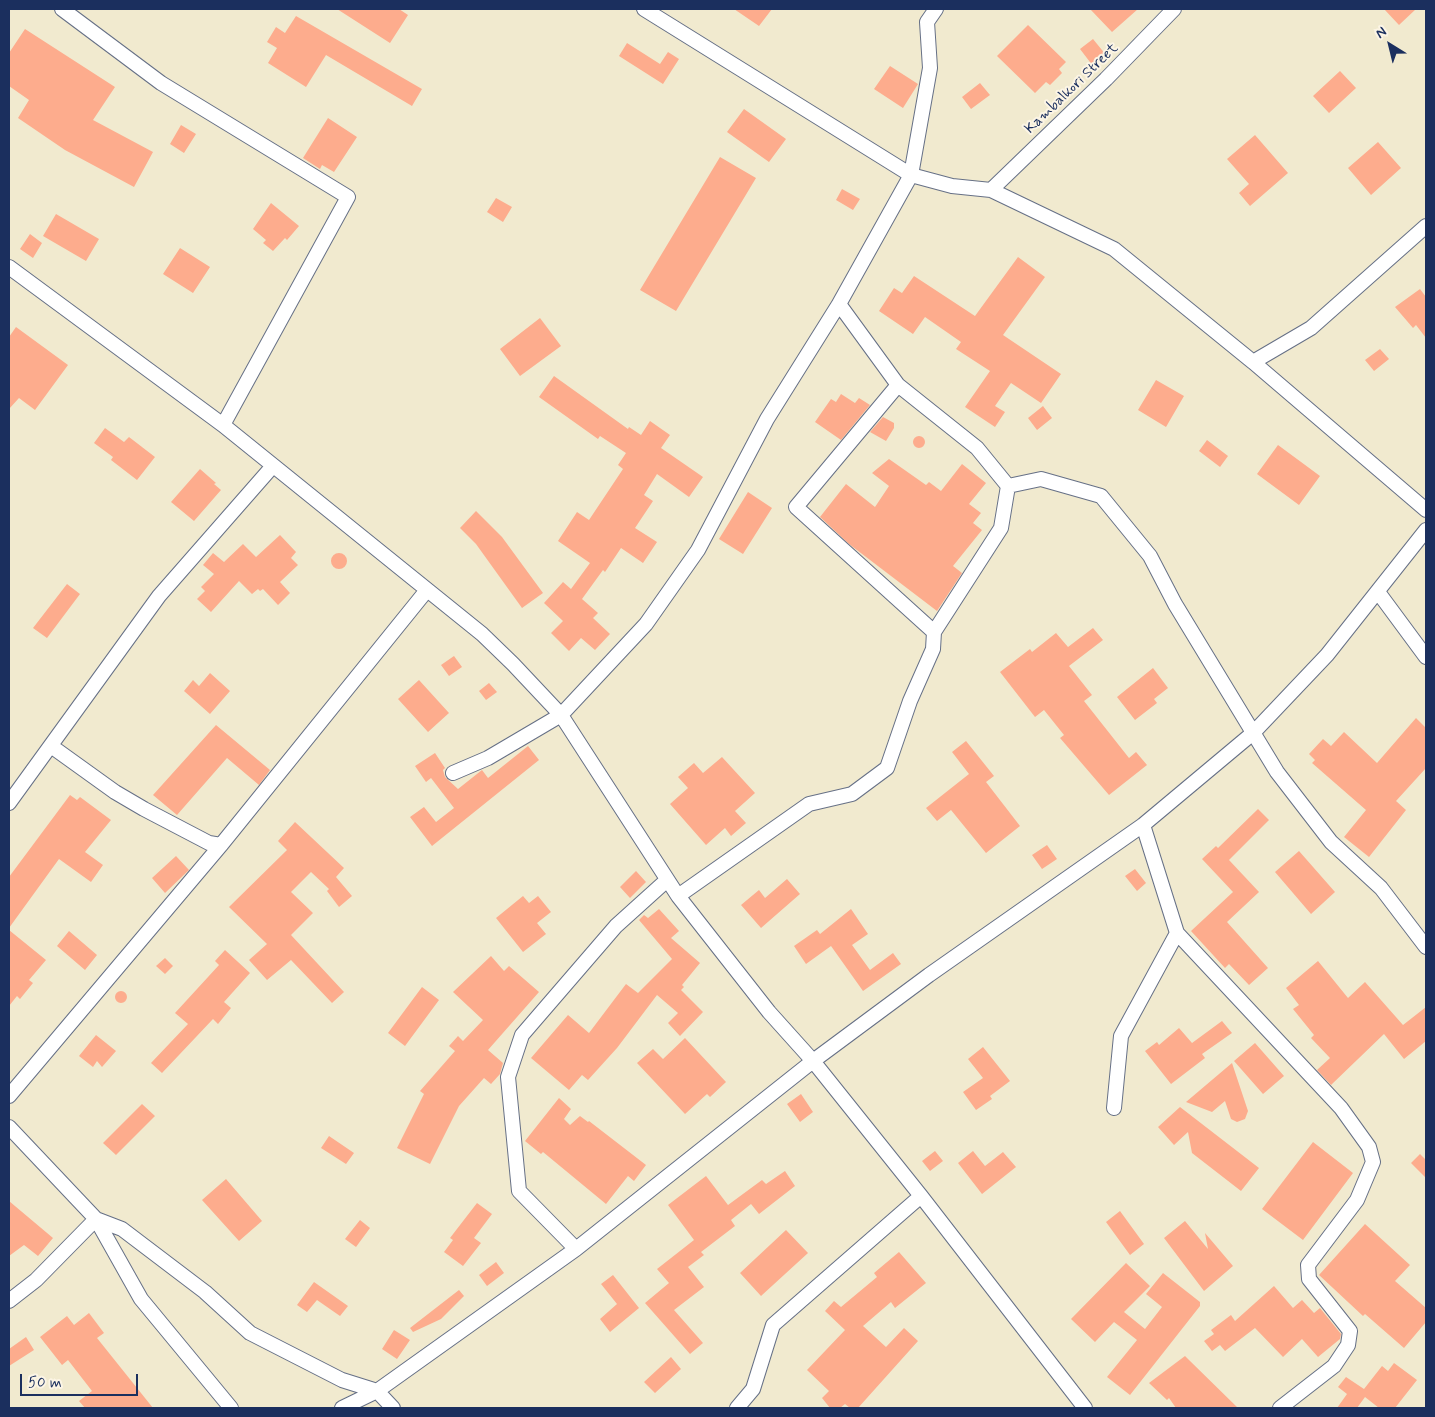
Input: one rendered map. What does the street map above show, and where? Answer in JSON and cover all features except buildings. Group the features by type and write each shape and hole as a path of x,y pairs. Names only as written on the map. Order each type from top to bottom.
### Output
{"street":[{"path":"62,9 161,83 348,197 223,426"},
{"path":"644,9 911,175 952,186 990,190 1114,249 1253,362 1426,510"},
{"path":"453,773 488,758 561,715 646,624 698,550 766,420 839,304 911,175 930,68 927,22 936,9"},
{"name":"Kambalkori Street","path":"990,190 1106,79 1174,9"},
{"path":"1253,362 1312,328 1426,226"},
{"path":"9,267 223,426 427,590 488,640 561,715 678,896 768,1012 813,1060 1085,1408"},
{"path":"678,896 809,804 852,794 887,768 910,701 934,649 934,632 1001,528 1008,486 977,448 898,385 839,304"},
{"path":"898,385 796,507 934,632"},
{"path":"9,803 159,596 272,467"},
{"path":"1008,486 1041,479 1101,496 1150,556 1175,604 1278,772 1331,842 1381,888 1426,948"},
{"path":"342,1408 377,1391 576,1249 813,1060 929,975 1143,825 1253,733 1327,655 1426,530"},
{"path":"9,1096 221,845 427,590"},
{"path":"1378,592 1426,658"},
{"path":"51,746 115,792 144,809 209,843 221,845"},
{"path":"1143,825 1177,933 1341,1108 1369,1146 1373,1162 1358,1200 1308,1265 1309,1279 1350,1331 1348,1345 1334,1366 1297,1403 1280,1408"},
{"path":"576,1249 518,1191 508,1076 522,1035 616,926 666,880"},
{"path":"1114,1108 1121,1036 1177,933"},
{"path":"9,1128 96,1219 141,1299 231,1408"},
{"path":"737,1408 753,1389 773,1325 921,1196"},
{"path":"9,1301 36,1280 96,1219"},
{"path":"96,1219 122,1229 205,1292 250,1334 342,1380 377,1391 393,1408"}]}
